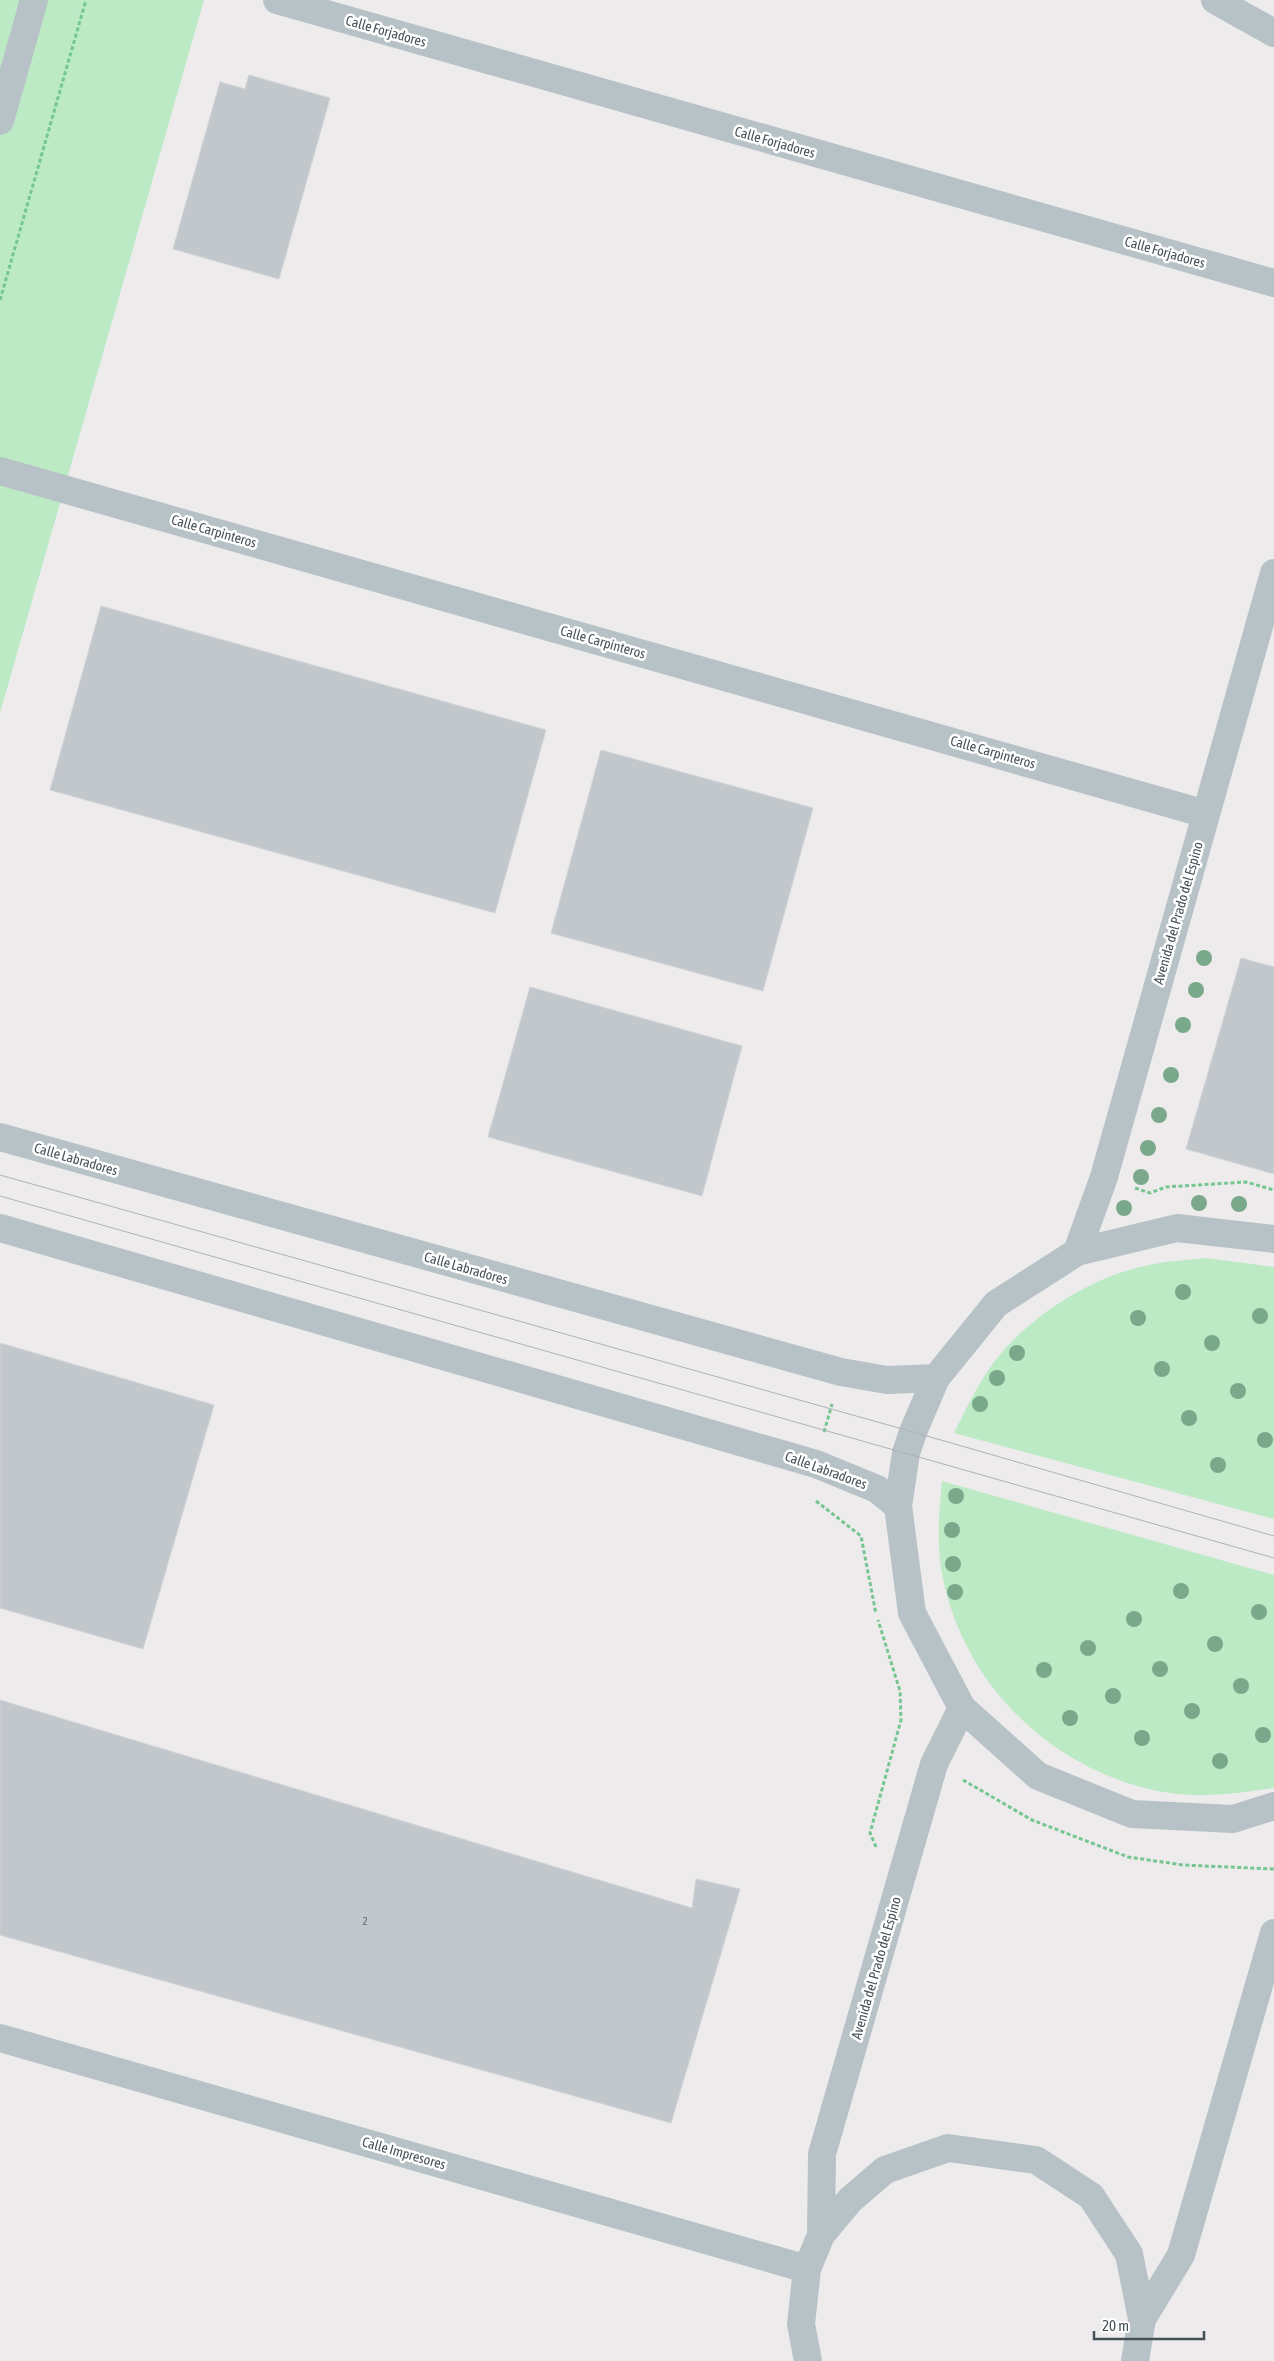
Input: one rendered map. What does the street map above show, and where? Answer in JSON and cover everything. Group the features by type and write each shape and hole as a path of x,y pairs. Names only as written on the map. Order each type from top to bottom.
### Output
{"street":[{"path":"0,121 34,0"},
{"name":"Calle Forjadores","path":"277,0 1274,283"},
{"path":"1215,0 1274,33"},
{"name":"Calle Carpinteros","path":"0,471 1206,814"},
{"name":"Avenida del Prado del Espino","path":"1077,1252 1104,1177 1274,573"},
{"name":"Calle Labradores","path":"0,1137 840,1372 887,1380 936,1378"},
{"name":"Calle Labradores","path":"0,1228 816,1464 877,1489 898,1506"},
{"path":"1274,1239 1177,1228 1077,1252 996,1304 936,1378 906,1453 898,1506 912,1614 962,1708 1038,1776 1132,1814 1233,1819 1274,1806"},
{"name":"Avenida del Prado del Espino","path":"821,2234 822,2154 934,1764 962,1708"},
{"path":"1142,2319 1181,2255 1274,1933"},
{"name":"Calle Impresores","path":"0,2038 807,2269"},
{"path":"808,2361 801,2324 807,2269 821,2234 850,2200 885,2170 948,2148 1036,2160 1091,2196 1129,2254 1142,2319 1135,2361"}],"path":[{"path":"0,300 86,0"},
{"path":"1104,1177 1150,1193 1166,1187 1246,1182 1274,1190"},
{"path":"840,1372 816,1464 810,1497 861,1536 881,1636 900,1691 901,1720 870,1834 877,1852"}],"green space":[{"path":"0,0 204,0 0,713"},
{"path":"1206,1258 1274,1267 1274,1519 954,1433 976,1390 995,1360 1018,1336 1051,1309 1088,1286 1128,1270 1163,1262"},
{"path":"942,1481 1274,1575 1274,1788 1219,1795 1192,1795 1164,1792 1124,1782 1087,1766 1052,1745 1021,1719 994,1689 972,1656 955,1619 943,1579 939,1554"}],"building":[{"path":"249,75 330,98 279,279 173,249 220,82 245,89"},
{"path":"101,606 546,730 495,913 50,790"},
{"path":"601,750 813,808 763,991 551,933"},
{"path":"1241,958 1274,967 1274,1174 1186,1149"},
{"path":"530,987 742,1046 702,1196 488,1137"},
{"path":"0,1343 214,1405 143,1649 0,1608"},
{"path":"0,1700 692,1908 696,1879 740,1889 671,2123 0,1935"}],"tram line":[{"path":"0,1175 913,1432 1274,1536"},
{"path":"0,1196 1274,1558"}]}
